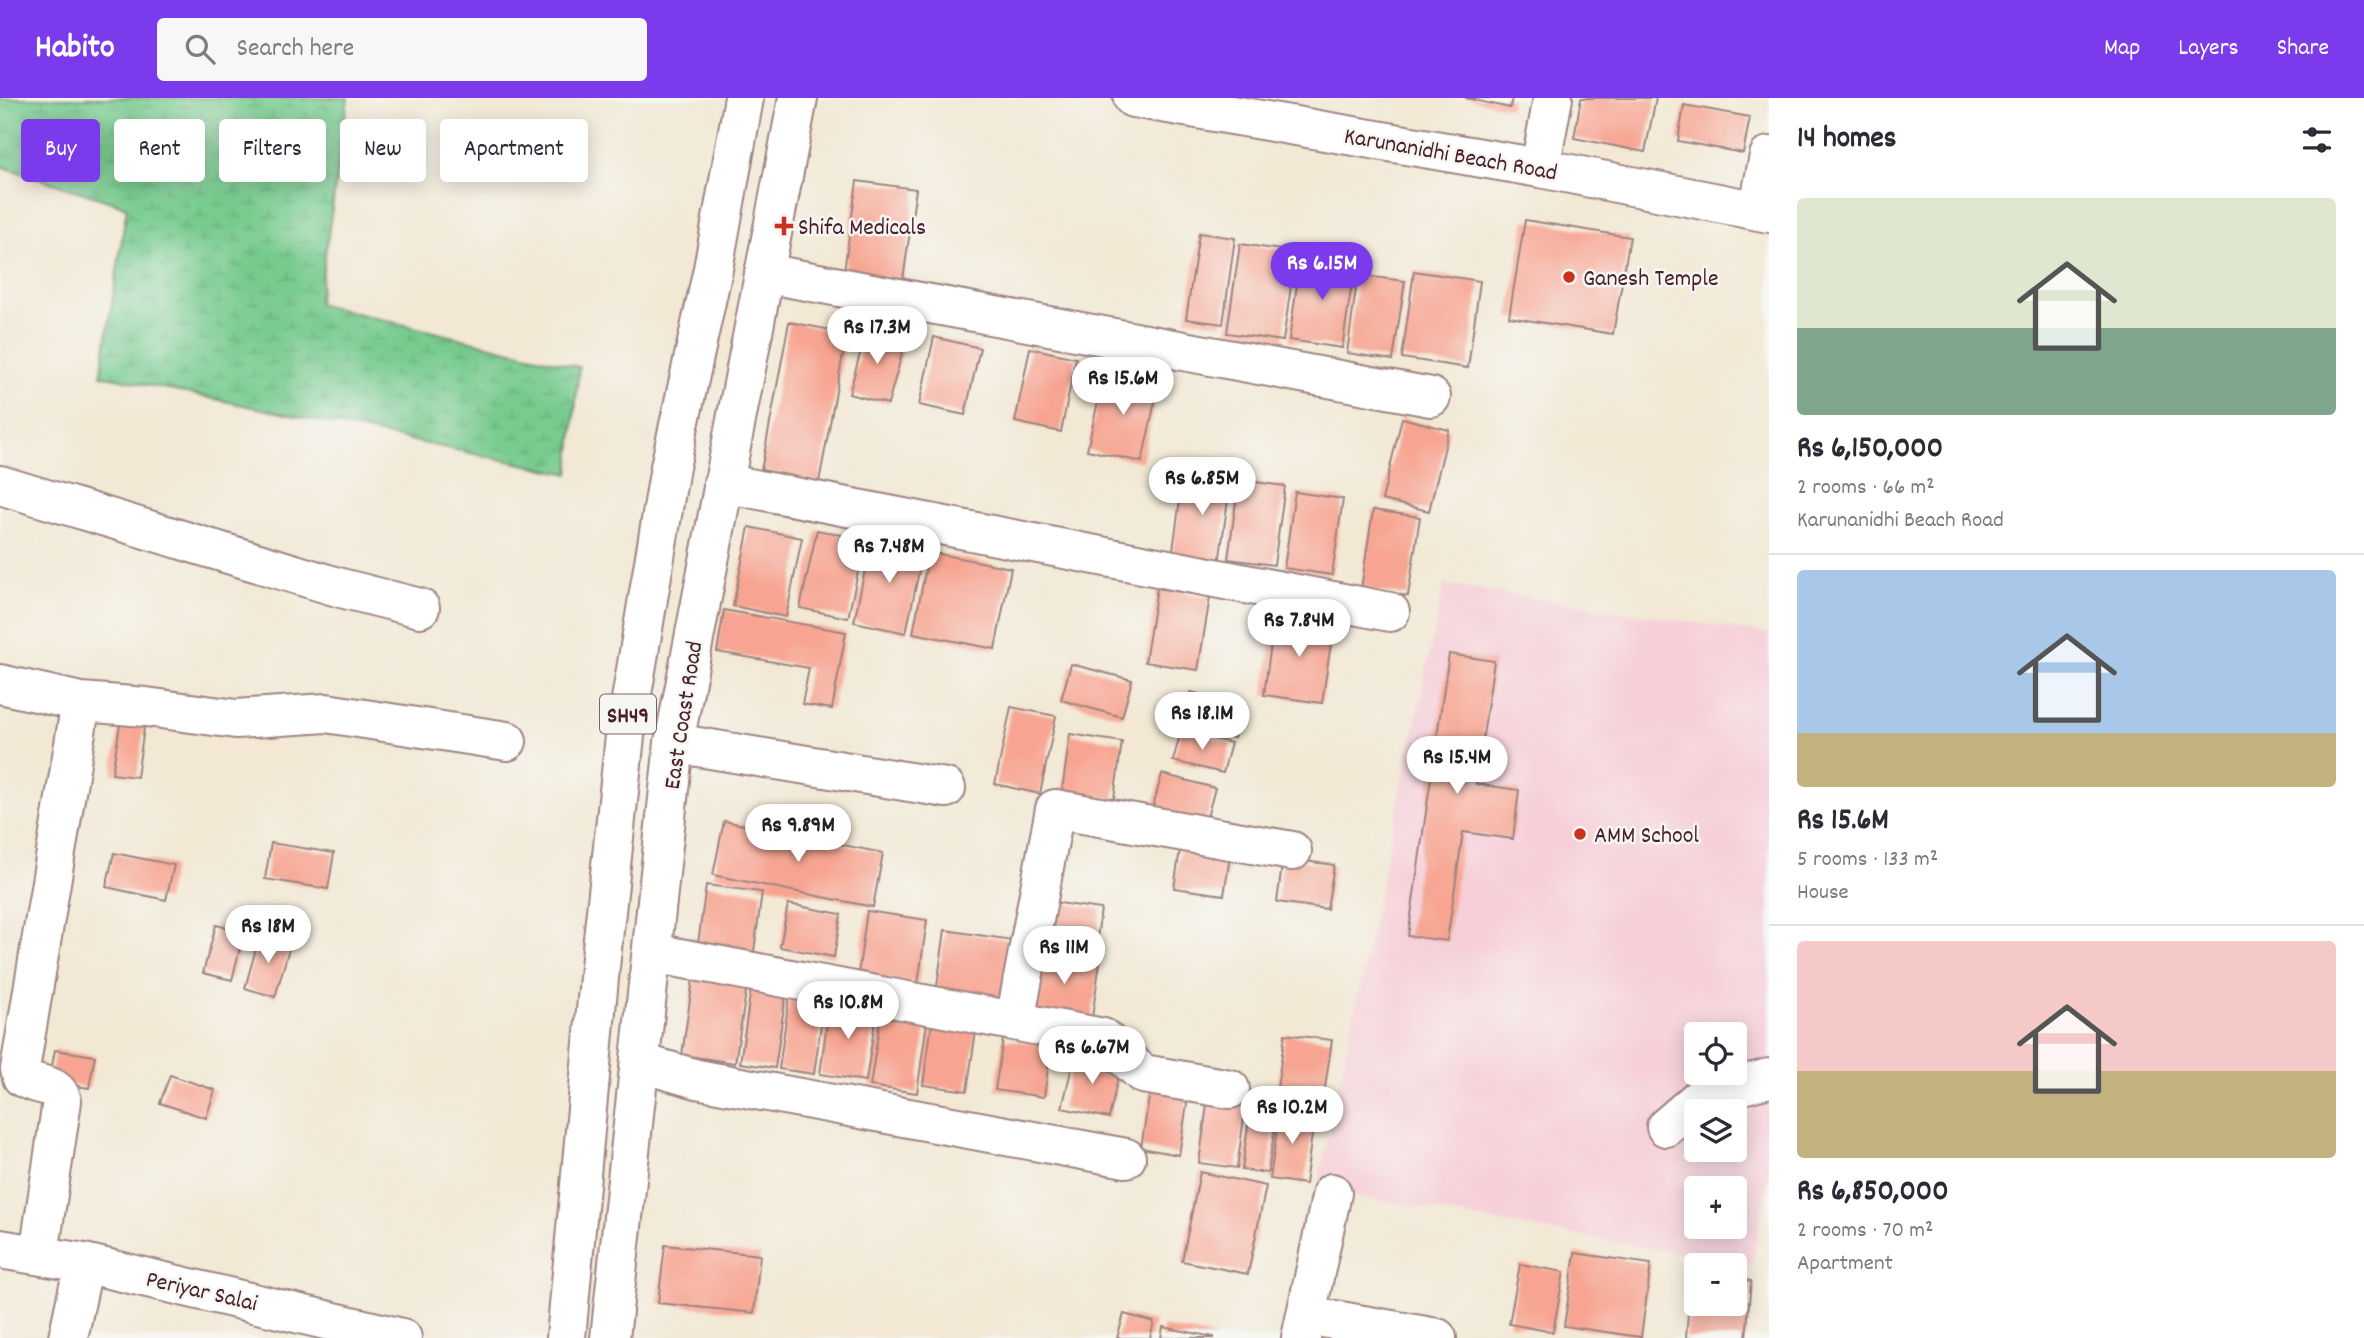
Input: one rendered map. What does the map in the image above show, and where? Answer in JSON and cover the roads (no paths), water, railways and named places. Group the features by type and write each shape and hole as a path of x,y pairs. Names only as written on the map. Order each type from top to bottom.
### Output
{"street":[{"name":"East Coast Road","path":"566,1338 625,736 670,467 713,269 744,98"},
{"name":"East Coast Road","path":"610,1338 674,743 798,98"},
{"name":"Karunanidhi Beach Road","path":"1133,98 1540,169 1763,212"},
{"path":"1540,169 1553,98"},
{"path":"1763,212 1769,156"},
{"path":"764,273 1430,397"},
{"path":"723,483 1390,612"},
{"path":"0,485 341,588 419,608"},
{"path":"0,684 81,702 146,707 236,719 326,713 507,741"},
{"path":"39,1254 62,1101 55,1088 28,1082 22,1077 20,1069 81,702"},
{"path":"674,743 946,788"},
{"path":"1015,1021 1055,809 1292,851"},
{"path":"653,953 1104,1038 1143,1074 1230,1089"},
{"path":"641,1063 697,1080 1126,1158"},
{"path":"1665,1127 1703,1095 1769,1078"},
{"path":"1332,1193 1304,1327 1437,1338"},
{"name":"Periyar Salai","path":"0,1249 84,1263 402,1338"},
{"path":"68,1338 84,1263"}],"place":[{"name":"Shifa Medicals","path":"784,226"},
{"name":"Ganesh Temple","path":"1569,277"},
{"name":"AMM School","path":"1580,834"}]}
